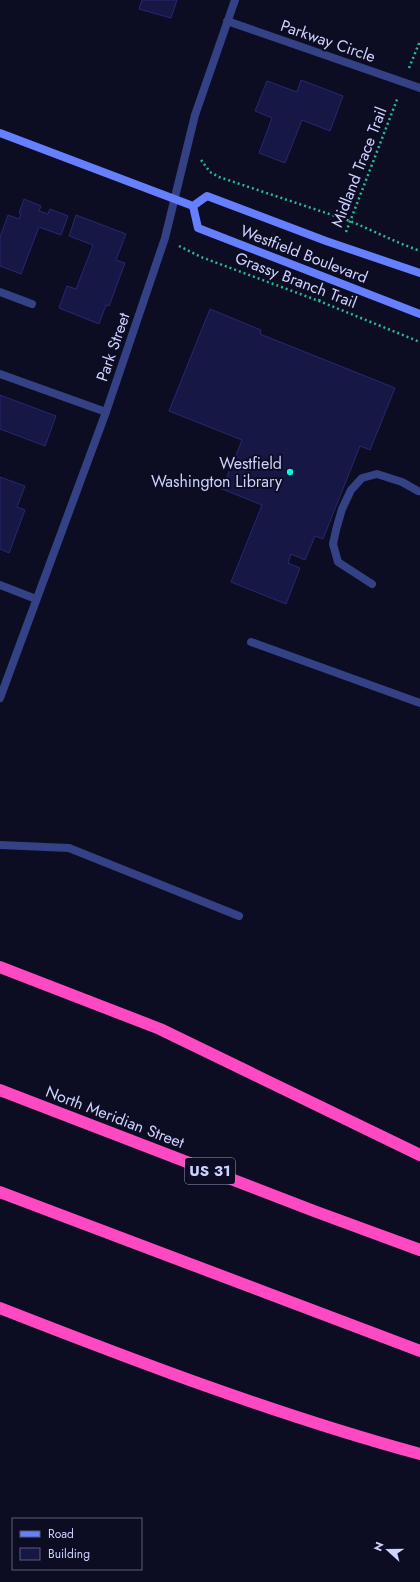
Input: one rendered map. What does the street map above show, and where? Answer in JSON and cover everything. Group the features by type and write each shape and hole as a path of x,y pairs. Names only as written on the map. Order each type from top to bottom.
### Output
{"highway":[{"path":"0,967 160,1029 420,1155"},
{"name":"North Meridian Street","path":"0,1090 314,1211 420,1250"},
{"path":"0,1192 420,1352"},
{"path":"0,1308 285,1414 373,1442 420,1454"}],"street":[{"name":"Park Street","path":"0,698 106,412 166,238 195,115 235,0"},
{"name":"Parkway Circle","path":"227,21 420,88"},
{"path":"0,133 193,206"},
{"name":"Westfield Boulevard","path":"420,273 341,246 207,196 193,206 198,228 420,314"},
{"path":"0,292 32,304"},
{"path":"0,374 106,412"},
{"path":"372,584 338,562 333,544 342,509 351,490 362,478 377,474 402,482 418,491"},
{"path":"0,586 36,599"},
{"path":"251,642 420,703"},
{"path":"0,846 69,848 239,916"}],"path":[{"name":"Midland Trace Trail","path":"341,246 420,41"},
{"path":"185,154 200,159 210,172 219,177 350,221 402,244 420,250"},
{"name":"Grassy Branch Trail","path":"166,238 189,253 319,301 420,342"},
{"path":"319,301 328,278"}],"building":[{"path":"142,0 177,0 171,18 139,9"},
{"path":"301,80 343,96 330,131 302,120 285,163 259,153 272,118 255,111 267,81 297,92"},
{"path":"24,199 41,206 39,211 48,214 50,209 68,216 61,235 39,227 21,274 0,266 0,237 8,215 19,219 21,214 19,213"},
{"path":"76,215 126,234 116,260 125,263 109,306 106,305 99,324 59,308 67,286 76,289 93,245 69,236"},
{"name":"Westfield Washington Library","path":"210,309 261,330 260,334 395,388 370,450 360,446 323,539 315,536 305,560 291,554 288,563 300,568 286,604 231,582 262,505 222,489 242,440 169,411"},
{"path":"0,395 56,416 45,446 0,429"},
{"path":"0,477 25,486 17,507 25,510 9,553 0,549"}],"place":[{"name":"Westfield Washington Library","path":"290,472"}]}
